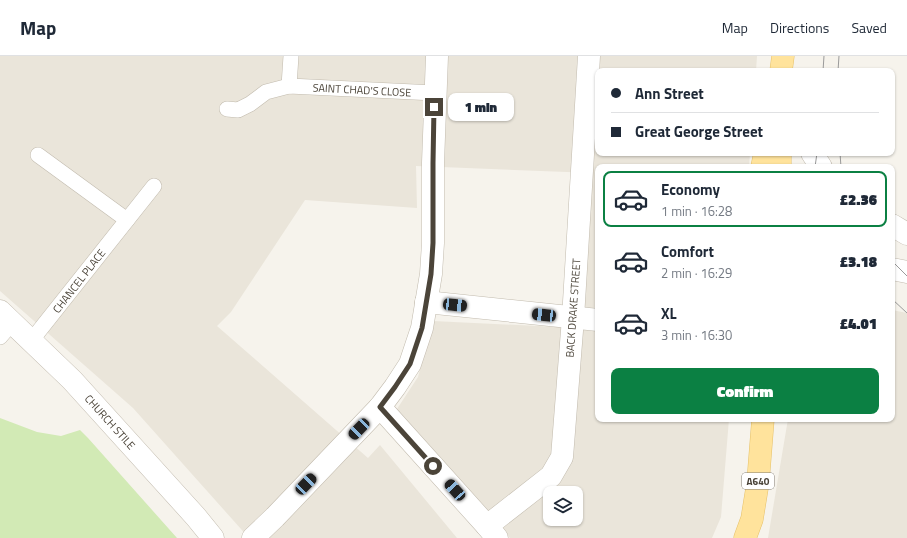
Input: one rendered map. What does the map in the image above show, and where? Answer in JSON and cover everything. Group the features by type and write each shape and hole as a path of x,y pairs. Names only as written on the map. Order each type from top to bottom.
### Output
{"main road":[{"path":"781,68 783,56"},
{"name":"A640","path":"744,538 752,519 758,482 764,422"}],"street":[{"path":"253,538 380,407 410,364 422,328 431,274 437,56"},
{"name":"BACK DRAKE STREET","path":"492,532 551,476 562,457 573,318 590,56"},
{"path":"895,227 907,234"},
{"path":"895,270 907,272"},
{"path":"426,302 595,320"},
{"name":"CHURCH STILE","path":"4,324 31,341 72,380 196,517 213,538"},
{"path":"380,407 492,532"}],"lane":[{"path":"289,86 291,56"},
{"name":"SAINT CHAD'S CLOSE","path":"227,109 238,110 250,104 266,92 289,86 435,94"},
{"path":"38,155 127,220"},
{"name":"CHANCEL PLACE","path":"31,341 154,186"}],"shaded area":[{"path":"0,56 757,56 756,68 595,68 595,156 750,156 749,164 595,164 595,422 729,422 721,517 712,538 510,538 395,412 418,377 433,321 579,328 593,173 416,166 417,208 305,200 231,312 217,326 368,458 380,445 457,538 249,538 133,408 0,291"},
{"path":"895,311 907,313 907,538 768,538 787,422 895,422"}],"green space":[{"path":"0,418 37,432 61,436 80,430 177,538 0,538"}],"tram line":[{"path":"823,68 824,56"},
{"path":"838,68 839,56"},
{"path":"815,164 817,156"},
{"path":"840,156 841,164"},
{"path":"895,264 907,276"},
{"path":"895,302 907,313"}],"route":[{"path":"433,466 380,407 410,364 422,328 431,274 433,243 434,107"}]}
